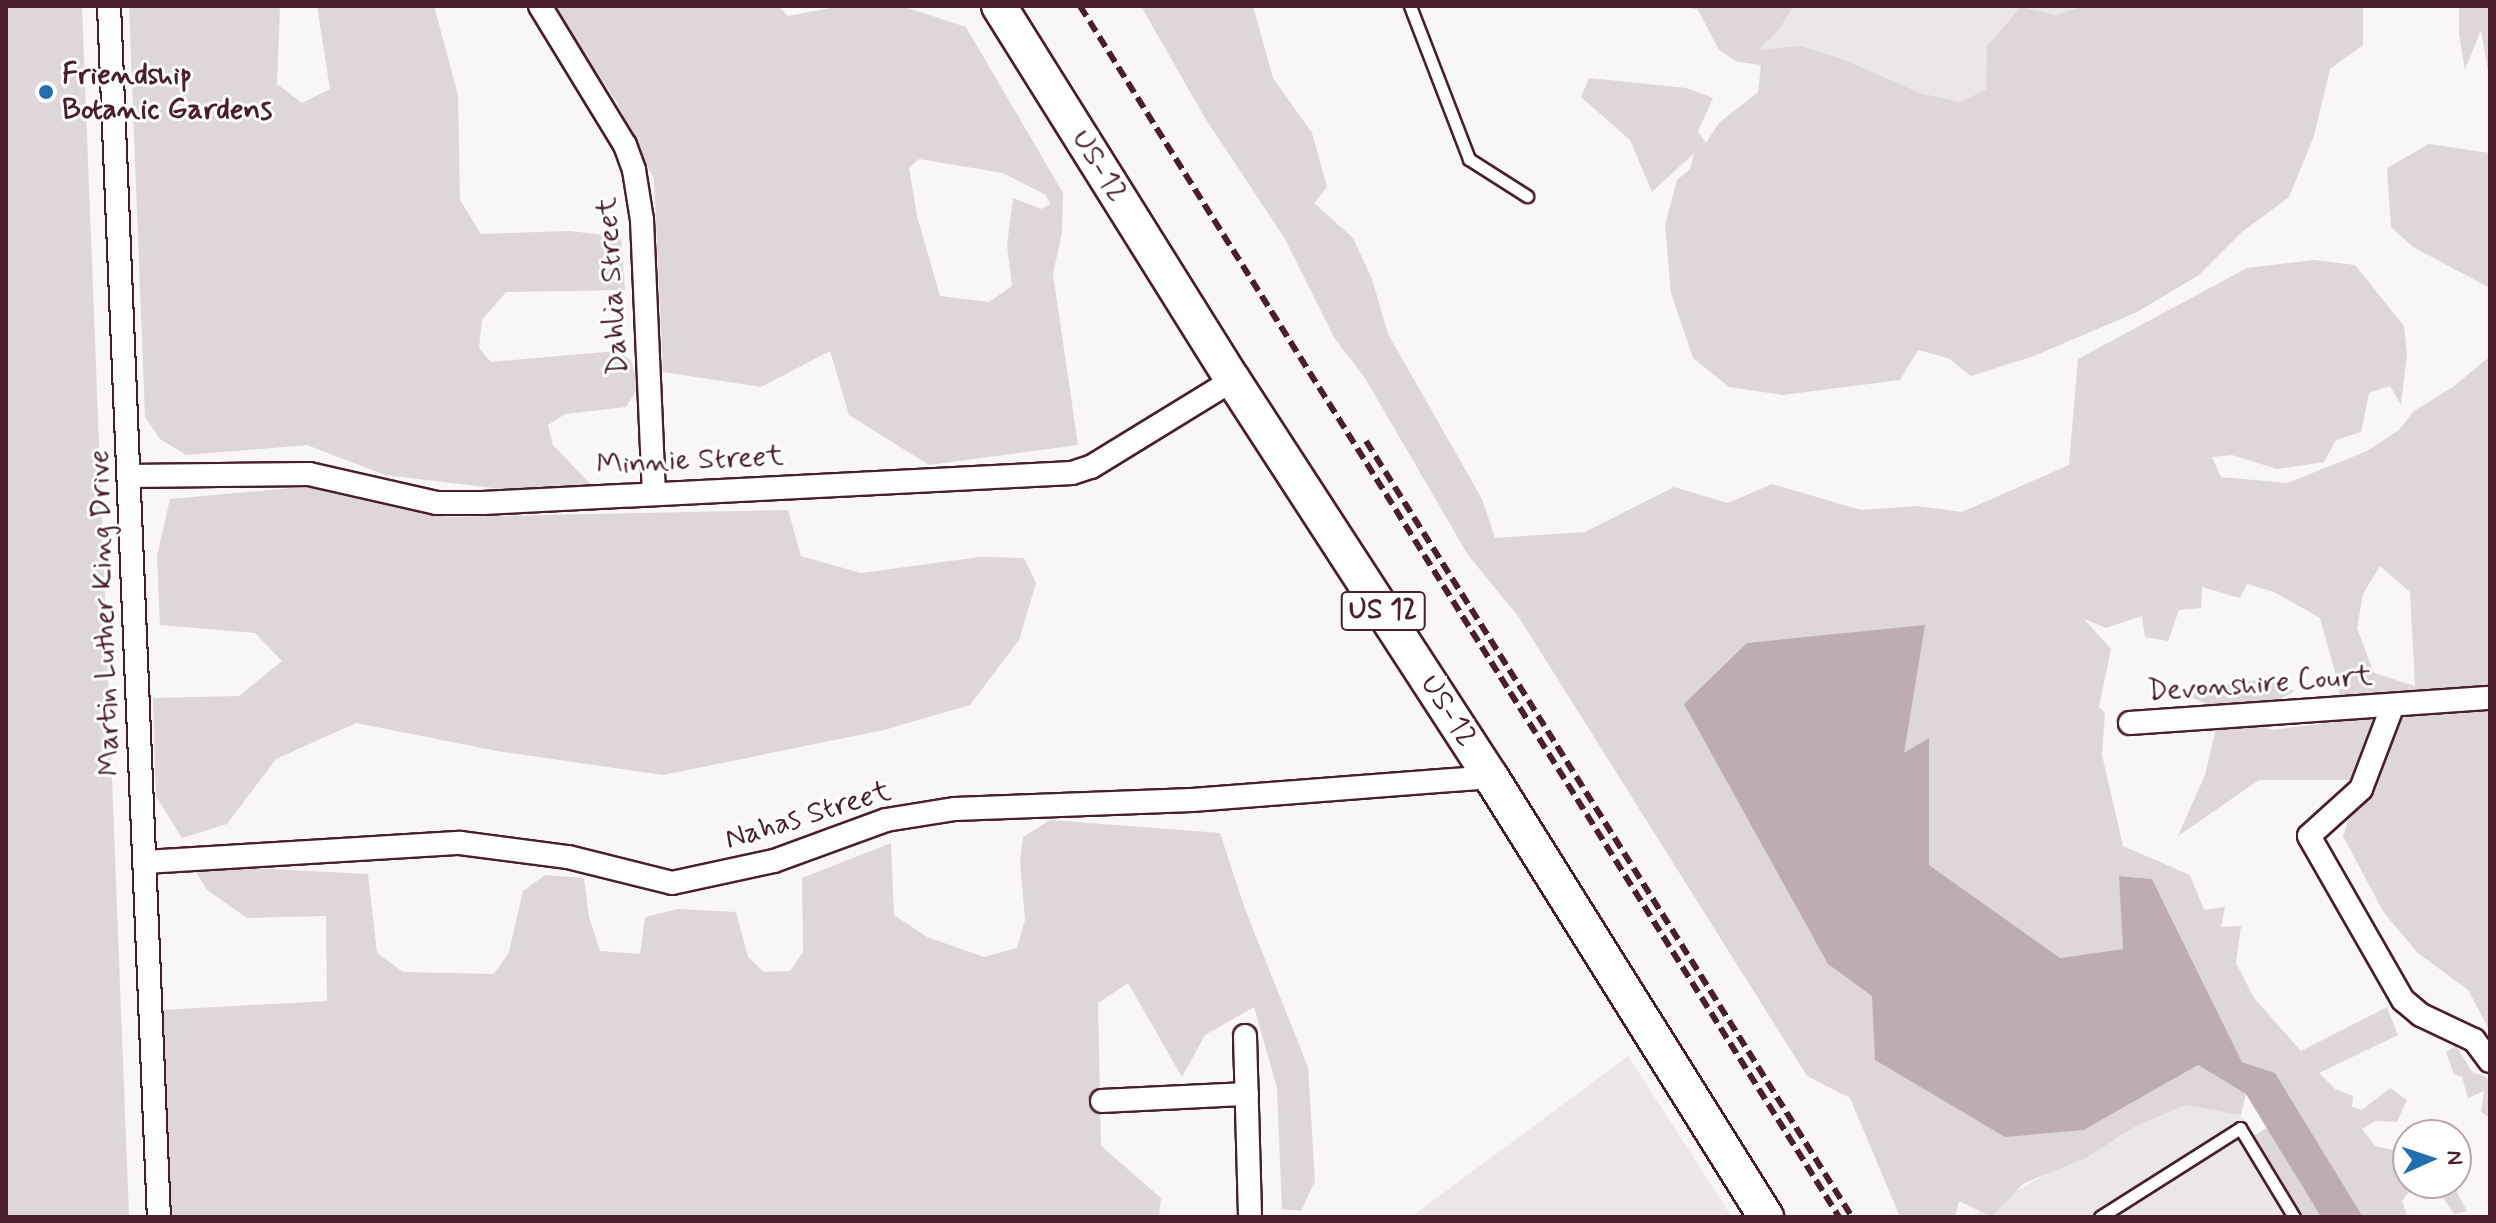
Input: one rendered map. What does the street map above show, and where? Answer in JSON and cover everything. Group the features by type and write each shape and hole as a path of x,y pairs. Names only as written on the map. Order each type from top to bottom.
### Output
{"main road":[{"name":"US-12","path":"999,6 1233,380 1491,777 1766,1217"}],"street":[{"name":"Martin Luther King Drive","path":"109,6 159,1217"},
{"name":"Dahlia Street","path":"540,6 625,145 634,170 642,220 654,492"},
{"name":"Minnie Street","path":"129,476 309,474 437,503 483,503 1072,473 1091,467 1233,380"},
{"name":"Devonshire Court","path":"2130,723 2490,698"},
{"name":"Devonshire Court","path":"2393,705 2361,789 2309,836 2403,1000 2421,1015 2474,1040 2490,1061"},
{"name":"Nahas Street","path":"145,862 460,843 568,857 672,883 774,861 886,820 955,809 1192,800 1491,777"},
{"path":"1245,1036 1250,1217"},
{"path":"1102,1101 1247,1094"}],"lane":[{"path":"1410,6 1469,159 1527,196"},
{"path":"2100,1217 2240,1128 2294,1217"}],"shaded area":[{"path":"6,6 82,6 129,1217 6,1217"},
{"path":"129,6 280,6 277,84 302,103 330,89 317,6 434,6 458,95 460,200 481,234 570,231 621,237 625,290 506,292 482,320 479,348 491,362 616,351 631,360 638,388 626,407 565,414 548,425 553,445 594,488 527,492 385,475 307,445 186,455 160,439 145,417"},
{"path":"550,6 778,6 788,16 842,6 902,6 966,27 1063,193 1062,232 1053,274 1078,445 929,465 849,415 830,351 761,387 663,372 654,179 615,99","holes":["919,159 1003,173 1046,195 1050,204 1041,209 1013,198 1007,245 1012,286 989,302 940,296 917,216 909,168"]},
{"path":"1141,6 1253,6 1273,78 1312,133 1327,187 1314,203 1353,238 1372,279 1388,334 1482,499 1495,538 1585,532 1674,487 1728,503 1772,484 1861,510 1917,506 1962,512 2069,465 2078,359 2247,268 2314,260 2355,265 2404,326 2407,354 2401,405 2390,386 2369,393 2361,432 2336,440 2324,462 2277,469 2232,455 2212,457 2221,477 2287,483 2365,452 2399,430 2414,411 2453,387 2490,356 2490,1031 2468,990 2418,953 2384,913 2343,836 2362,780 2259,780 2178,836 2205,775 2219,716 2207,704 2177,691 2273,678 2294,691 2243,721 2272,730 2342,721 2338,683 2320,618 2274,592 2247,584 2240,598 2202,587 2201,608 2179,610 2168,641 2145,637 2142,616 2106,628 2084,619 2111,649 2099,707 2105,713 2102,755 2123,846 2190,875 2204,910 2225,907 2221,927 2241,926 2236,963 2254,998 2301,1051 2387,1007 2398,1035 2319,1073 2335,1089 2353,1096 2352,1107 2362,1110 2390,1088 2407,1100 2398,1119 2375,1121 2362,1129 2375,1146 2392,1150 2392,1199 2404,1199 2408,1217 2363,1217 2275,1073 2242,1062 2152,879 2120,876 2123,949 2060,958 1929,865 1928,739 1904,755 1828,964 2084,1130 2198,1065 2246,1094 2241,1115 2185,1105 2132,1128 2086,1158 2024,1183 1992,1217 1959,1201 1955,1217 1900,1217 1850,1098 1807,1076 1518,616 1468,555 1365,378 1335,339 1284,237 1205,118","holes":["2380,566 2410,592 2415,686 2374,673 2357,628 2363,594"]},
{"path":"1686,6 1794,6 1777,32 1758,50 1800,46 1845,60 1920,93 1961,102 1986,89 1987,46 2021,7 2055,15 2085,6 2363,6 2363,45 2330,69 2314,136 2289,197 2242,232 2199,275 2137,312 2034,356 1971,376 1948,358 1918,350 1900,380 1783,395 1729,387 1693,358 1671,293 1665,225 1677,180 1690,169 1694,153 1652,192 1630,140 1581,97 1589,78 1686,88 1713,98 1698,131 1706,143 1719,123 1758,92 1761,65 1738,62 1719,50 1698,10"},
{"path":"1794,6 2085,6 2055,15 1987,46 1986,89 1961,102 1920,93 1845,60 1757,50 1777,32"},
{"path":"2459,6 2490,6 2490,83 2481,30 2465,70 2459,35"},
{"path":"2429,144 2490,153 2490,288 2413,247 2391,227 2387,168"},
{"path":"326,485 389,505 448,517 788,510 801,556 861,573 980,557 1024,558 1036,583 1019,640 970,705 884,730 663,775 497,751 356,723 276,759 227,824 182,838 156,796 153,698 239,696 282,661 255,633 160,625 157,556 170,499"},
{"path":"1925,625 1904,753 1929,738 1929,865 2060,958 2123,949 2119,876 2152,879 2242,1062 2275,1073 2363,1217 2321,1217 2246,1094 2198,1065 2084,1130 2005,1137 1875,1060 1872,996 1828,964 1684,704 1747,643"},
{"path":"1050,820 1220,833 1245,909 1308,1067 1315,1181 1301,1211 1282,1209 1277,1088 1254,1007 1205,1035 1182,1077 1128,983 1098,1003 1101,1146 1161,1198 1159,1217 169,1217 161,1010 327,1001 326,916 247,918 207,890 195,870 229,867 368,874 377,953 403,972 494,974 509,952 523,891 545,875 584,878 589,917 600,951 640,954 645,917 678,909 736,912 748,957 764,972 790,971 803,952 802,878 891,843 894,915 927,937 984,957 1017,948 1025,920 1020,861 1023,837"},
{"path":"2456,1046 2473,1073 2485,1076 2490,1083 2490,1118 2481,1112 2484,1091 2468,1098 2462,1077 2454,1074 2446,1052"},
{"path":"1628,1056 1732,1217 1411,1217"},
{"path":"2207,1083 2241,1115 2301,1217 1971,1217"},
{"path":"2267,1128 2321,1217 2301,1217 2253,1136"},
{"path":"2444,1199 2461,1199 2467,1211 2454,1214"}],"railway":[{"path":"1080,6 1839,1217"},
{"path":"1366,441 1852,1217"}],"place":[{"name":"Friendship Botanic Gardens","path":"46,92"}]}
